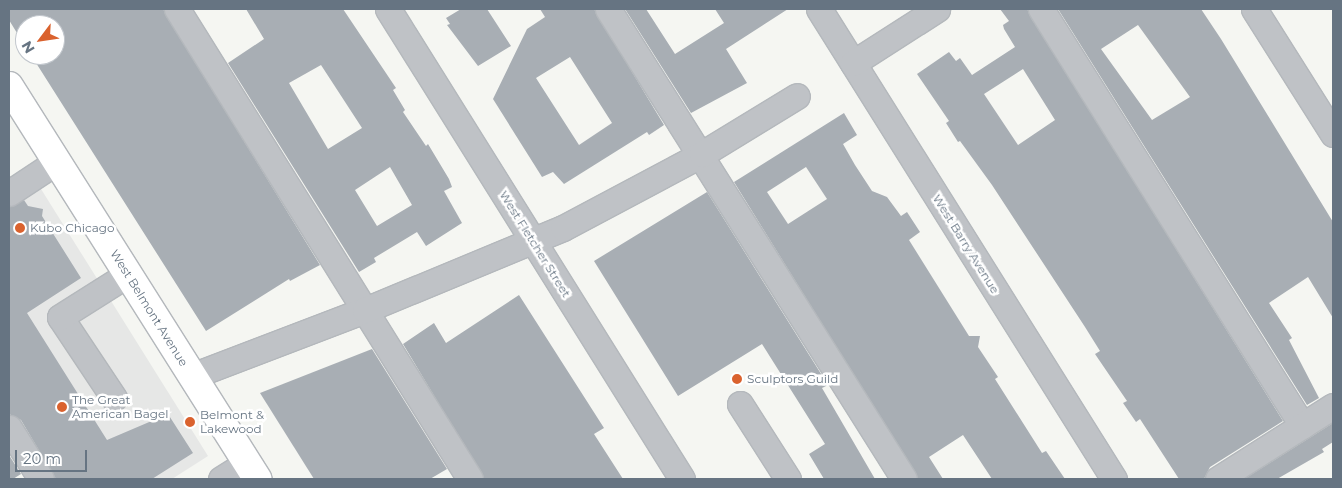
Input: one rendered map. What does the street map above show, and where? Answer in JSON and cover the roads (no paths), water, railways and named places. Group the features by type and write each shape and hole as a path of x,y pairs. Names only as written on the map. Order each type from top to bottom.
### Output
{"main road":[{"name":"West Belmont Avenue","path":"9,86 252,471"}],"street":[{"path":"178,9 470,479"},
{"name":"West Fletcher Street","path":"388,9 682,479"},
{"path":"608,9 702,154 904,479"},
{"name":"West Barry Avenue","path":"819,9 1114,479"},
{"path":"852,63 938,9"},
{"path":"1041,9 1303,426"},
{"path":"1254,9 1333,134"},
{"path":"192,376 365,310 563,228 702,154 797,96"},
{"path":"9,193 56,162"},
{"path":"114,398 60,317 128,274"},
{"path":"740,404 788,479"},
{"path":"1218,479 1333,406"},
{"path":"9,428 41,479"},
{"path":"220,479 252,471"}],"place":[{"name":"Kubo Chicago","path":"20,228"},
{"name":"Sculptors Guild","path":"737,379"},
{"name":"The Great American Bagel","path":"62,407"},
{"name":"Belmont & Lakewood","path":"190,422"}]}
